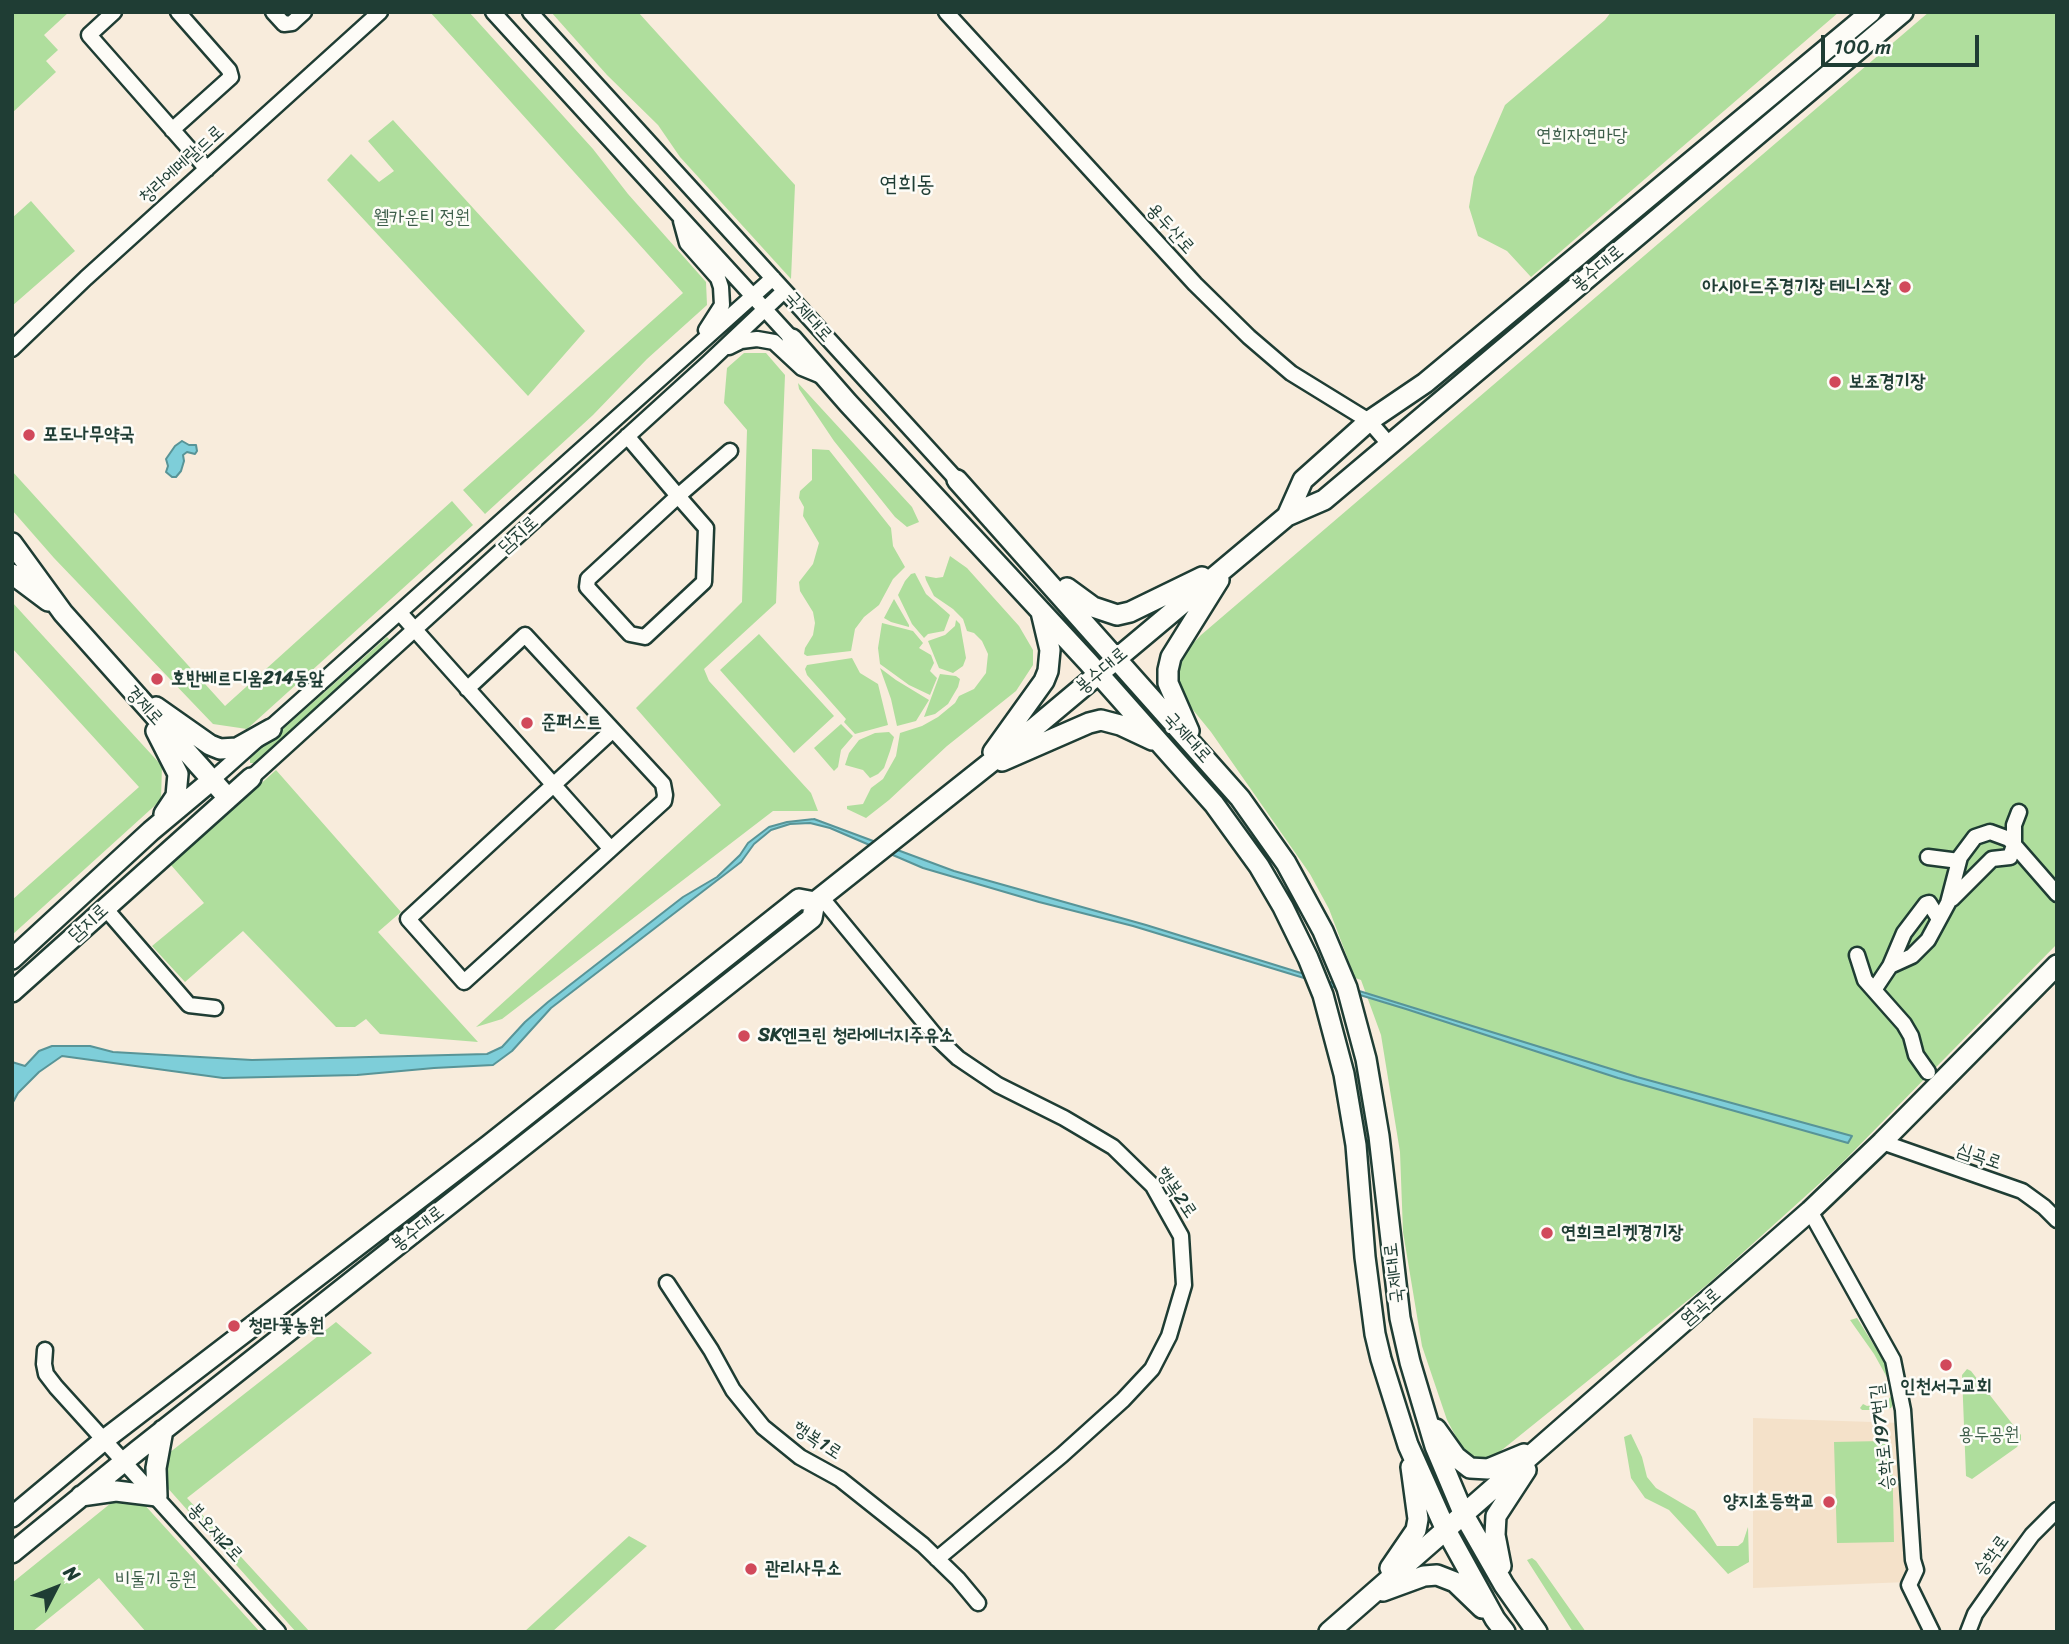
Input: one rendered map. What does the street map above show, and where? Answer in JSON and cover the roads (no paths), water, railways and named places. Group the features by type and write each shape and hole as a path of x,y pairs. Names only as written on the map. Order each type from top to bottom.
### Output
{"main road":[{"name":"봉수대로","path":"1287,516 1303,480 1369,421 1425,383 1871,12"},
{"name":"봉수대로","path":"12,1553 163,1430 812,918 818,900 1099,674 1287,516 1324,500 1903,12"},
{"path":"1885,27 1920,12"},
{"name":"국제대로","path":"792,339 1099,674 1214,804 1273,890 1314,970 1344,1074 1356,1145 1365,1257 1375,1334 1408,1445 1446,1530 1500,1625"},
{"name":"국제대로","path":"957,480 1240,797 1300,886 1332,950 1359,1029 1380,1136 1400,1318 1410,1362 1441,1464 1464,1515 1504,1585 1537,1632"},
{"name":"경제로","path":"12,544 63,613 228,798"},
{"path":"1027,557 1093,607 1117,615 1130,612 1228,565"},
{"path":"1199,751 1168,683 1168,670 1171,657 1228,565"},
{"name":"경제로","path":"12,574 63,613"},
{"path":"981,770 1044,681 1048,671 1049,650 1035,604"},
{"path":"131,691 210,745 220,749 237,748 271,729"},
{"path":"131,691 164,744 178,774 178,791 174,802 151,831"},
{"path":"981,770 1101,720 1120,725 1158,743"},
{"name":"담지로","path":"12,992 251,778"},
{"path":"12,959 151,831 212,780"},
{"name":"봉수대로","path":"12,1517 104,1440 489,1145 799,899 818,900"},
{"name":"염곡로","path":"1329,1632 1810,1211 2057,965"},
{"path":"165,1393 163,1399 166,1409 174,1414 184,1414"},
{"path":"1426,1413 1456,1457 1470,1468 1488,1469 1541,1447"},
{"path":"80,1497 116,1491 156,1496 156,1468 163,1430"},
{"path":"1369,1597 1416,1530 1418,1519 1408,1445"},
{"path":"1504,1585 1495,1535 1496,1516 1541,1447"},
{"path":"46,1489 55,1487 65,1491 66,1504 61,1512"},
{"path":"1369,1597 1424,1576 1437,1575 1455,1583 1500,1625"}],"street":[{"path":"114,12 89,35 207,169"},
{"path":"172,130 231,77 229,70 178,12"},
{"path":"273,12 284,24 292,23 304,12"},
{"name":"청라에메랄드로","path":"15,341 380,12"},
{"name":"국제대로","path":"493,12 792,339"},
{"name":"국제대로","path":"530,12 957,480"},
{"name":"용두산로","path":"946,12 1195,284 1249,337 1291,373 1369,421 1389,444"},
{"path":"680,217 687,243 718,278 723,298 722,305 695,346"},
{"path":"212,780 773,278"},
{"name":"담지로","path":"251,778 708,363 783,290"},
{"path":"695,346 718,333 722,335 719,347 708,363"},
{"path":"708,363 741,341 765,340 784,349 802,368 825,377"},
{"path":"627,436 678,496 706,528 704,582 645,637 630,634 587,587 588,579 678,496 730,451"},
{"path":"1035,604 1052,601 1054,593 1051,583"},
{"path":"400,613 610,848"},
{"path":"467,689 526,635 663,784 665,795 664,802 464,982 408,919 612,730"},
{"path":"1158,743 1150,723 1152,718 1164,719 1180,730"},
{"path":"1948,903 1992,859 2010,857 2014,845 2014,825 2019,812"},
{"path":"1890,967 1912,956 1928,940 1948,903 1959,862 1970,841 1983,833 2003,835 2057,894"},
{"path":"1928,857 1959,862"},
{"name":"행복2로","path":"818,900 938,1039 958,1058 998,1085 1064,1118 1113,1147 1153,1186 1181,1236 1184,1285 1169,1336 1152,1369 1123,1400 1062,1455 937,1559"},
{"path":"1874,990 1890,967 1904,933 1926,904 1929,903 1939,919"},
{"path":"105,908 189,1005 215,1008"},
{"path":"1857,954 1865,980 1904,1024 1911,1036 1916,1055 1928,1072"},
{"name":"심곡로","path":"1882,1142 2022,1191 2044,1206 2057,1220"},
{"name":"승학로197번길","path":"1810,1211 1894,1360 1903,1410 1913,1560 1916,1570 1909,1585 1932,1632"},
{"name":"행복1로","path":"667,1283 704,1338 733,1390 763,1427 800,1457 840,1479 937,1559 978,1603"},
{"name":"봉오재2로","path":"45,1350 46,1374 278,1632"},
{"name":"승학로","path":"1968,1632 1975,1614 2015,1558 2032,1535 2057,1510"}],"water":[{"path":"182,441 196,445 197,451 195,454 187,452 183,455 181,471 176,477 172,477 166,472 166,459"},
{"path":"814,819 954,871 1146,925 1637,1077 1852,1136 1848,1143 1618,1078 1406,1009 1133,926 923,868 830,828 810,823 790,824 771,830 754,844 741,862 551,1008 512,1051 493,1065 357,1075 223,1078 62,1056 39,1072 18,1093 12,1104 12,1062 25,1066 39,1051 52,1046 90,1046 113,1052 252,1060 487,1054 502,1047 548,1002 683,897 717,877 740,855 748,843 769,827"}],"place":[{"name":"아시아드주경기장 테니스장","path":"1905,287"},
{"name":"보조경기장","path":"1835,382"},
{"name":"포도나무약국","path":"29,435"},
{"name":"호반베르디움214동앞","path":"157,679"},
{"name":"준퍼스트","path":"527,723"},
{"name":"SK엔크린 청라에너지주유소","path":"744,1036"},
{"name":"연희크리켓경기장","path":"1547,1233"},
{"name":"청라꽃농원","path":"234,1326"},
{"name":"인천서구교회","path":"1946,1365"},
{"name":"양지초등학교","path":"1829,1502"},
{"name":"관리사무소","path":"751,1569"}],"district":[{"name":"연희동","path":"907,185"}],"park label":[{"name":"연희자연마당","path":"1582,136"},
{"name":"웰카운티 정원","path":"422,218"},
{"name":"용두공원","path":"1989,1435"},
{"name":"비둘기 공원","path":"156,1580"}]}
